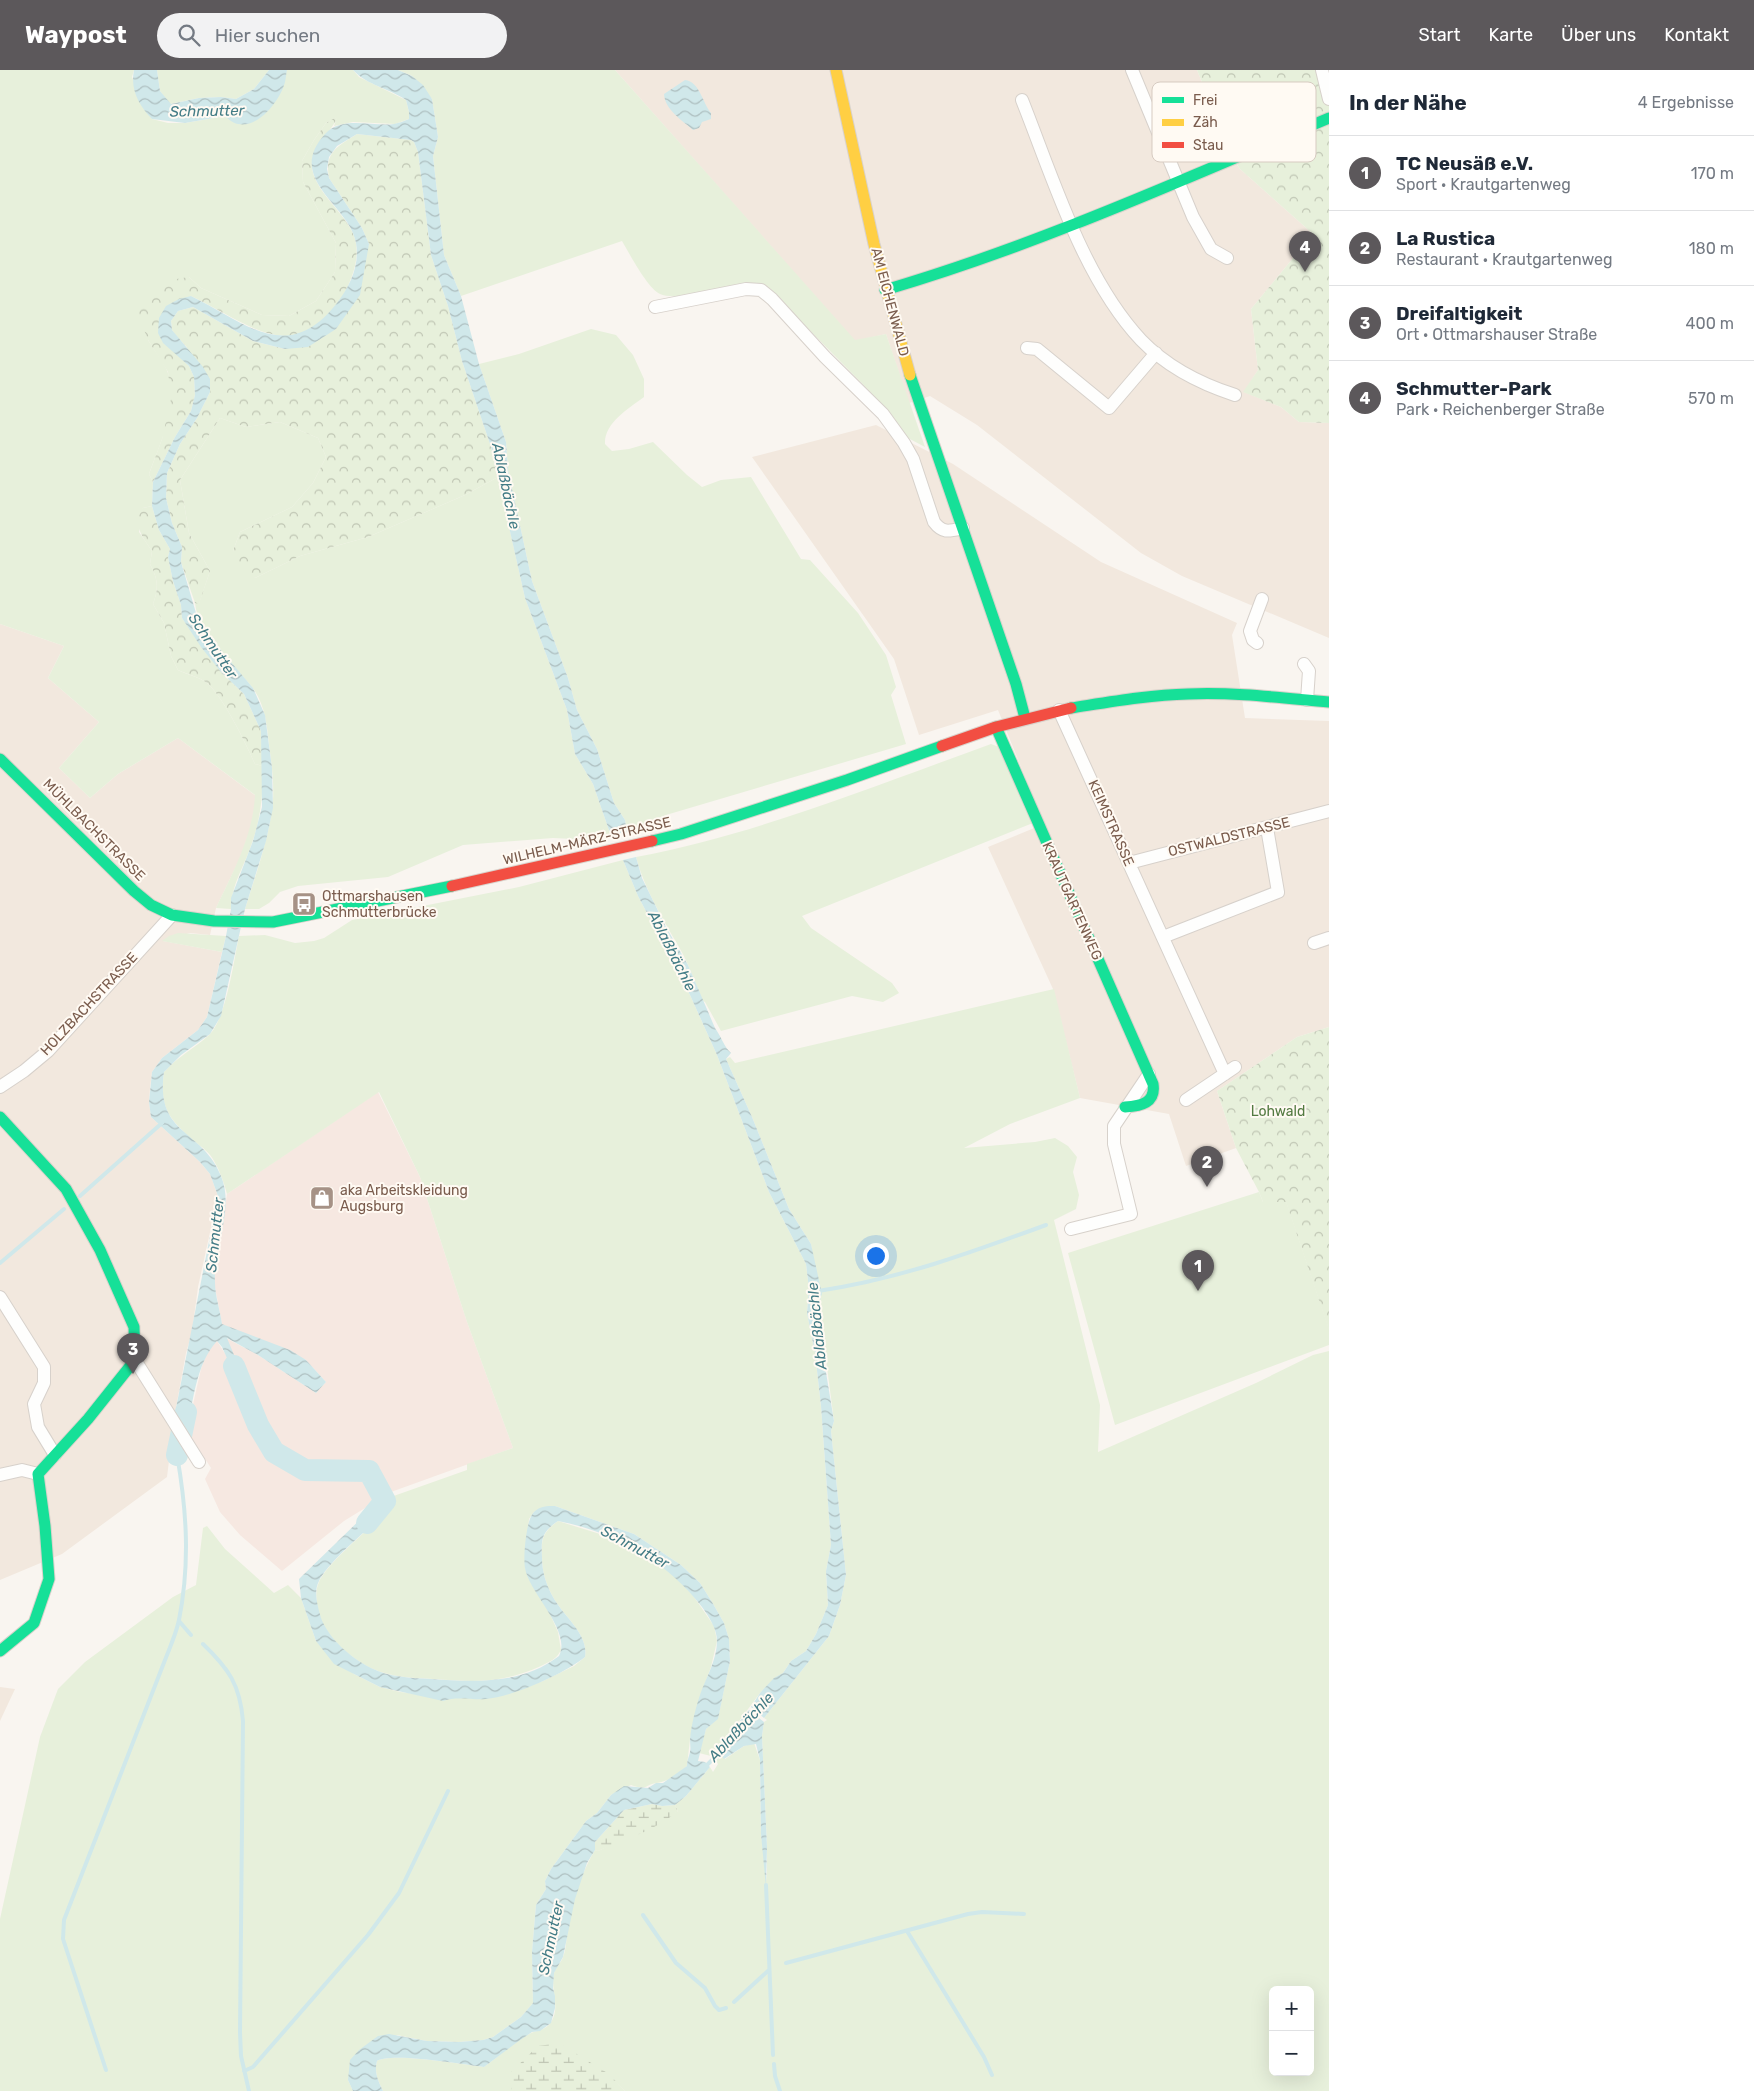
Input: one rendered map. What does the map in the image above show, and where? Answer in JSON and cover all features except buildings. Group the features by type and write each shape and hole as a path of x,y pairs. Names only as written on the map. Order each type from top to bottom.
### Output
{"street":[{"name":"AM EICHENWALD","path":"836,70 885,290 925,418 1016,684 1025,718"},
{"path":"1132,70 1152,119"},
{"path":"1322,70 1329,99"},
{"path":"1022,100 1072,226 1092,267 1117,310 1142,340 1182,371 1235,395"},
{"path":"1316,124 1329,118"},
{"path":"1170,162 1193,217 1211,249 1227,258"},
{"path":"885,290 967,266 1072,226 1225,162"},
{"path":"655,307 746,289 761,290 772,299 825,357 882,414 904,443 913,459 934,522 938,527 943,531 949,532 963,528"},
{"path":"1027,348 1037,349 1109,408 1156,352"},
{"path":"1257,643 1253,640 1250,630 1262,599"},
{"path":"1304,664 1309,672 1307,700"},
{"name":"WILHELM-MÄRZ-STRASSE","path":"172,915 214,921 260,922 311,915 519,872 681,834 767,808 996,727 1059,710 1134,698 1190,694 1253,696 1329,702"},
{"name":"KEIMSTRASSE","path":"1059,710 1163,937 1230,1071 1186,1100"},
{"name":"KRAUTGARTENWEG","path":"996,727 1149,1074 1116,1121 1113,1136 1131,1214 1072,1229"},
{"name":"MÜHLBACHSTRASSE","path":"0,759 134,891 151,905 172,915"},
{"name":"OSTWALDSTRASSE","path":"1129,863 1329,811"},
{"path":"1163,937 1278,892 1267,828"},
{"name":"HOLZBACHSTRASSE","path":"0,1087 24,1071 48,1051 172,915"},
{"path":"1314,943 1329,938"},
{"path":"0,1117 66,1189 100,1250 134,1327 135,1360 199,1462"},
{"path":"0,1297 44,1366 44,1383 34,1404 38,1427 55,1455"},
{"path":"0,1651 34,1623 49,1579 45,1526 38,1474 88,1419 135,1360"},
{"path":"0,1475 22,1470 38,1474"}],"shaded area":[{"path":"615,70 1197,70 1202,82 1152,82 1152,162 1235,162 1240,169 1313,234 1251,309 1258,370 1244,392 1281,407 1299,422 1329,423 1329,638 1182,576 1141,553 977,425 930,396 909,403 886,334 855,341"},
{"path":"876,425 953,464 1101,562 1237,623 1232,635 1245,718 1329,721 1329,1027 1297,1037 1217,1091 1236,1148 1186,1166 1169,1114 1080,1098 1053,989 988,847 1044,824 998,710 919,735 894,659 752,457"},
{"path":"0,624 64,646 48,678 99,722 59,768 90,798 118,774 178,738 256,796 255,810 249,833 241,856 216,908 210,935 190,933 163,941 222,952 207,1017 198,1030 162,1058 152,1072 150,1088 151,1117 200,1162 210,1174 218,1196 198,1287 192,1332 186,1353 175,1413 167,1477 62,1554 0,1580"},
{"path":"378,1092 420,1177 467,1322 513,1448 391,1492 344,1521 282,1571 240,1535 220,1512 205,1479 211,1468 187,1431 201,1369 208,1350 217,1341 249,1391 226,1338 258,1355 316,1393 326,1382 306,1360 222,1324 214,1282 227,1194"},
{"path":"0,1687 15,1689 0,1721"}],"green space":[{"path":"0,70 134,70 132,77 152,119 168,123 185,123 226,116 287,70 353,70 359,77 406,100 409,119 395,124 353,122 334,126 337,117 326,123 302,161 303,182 336,243 335,272 316,301 289,316 262,315 201,288 189,277 148,340 168,373 171,385 170,411 167,424 149,474 153,482 152,506 143,508 139,532 152,551 150,564 157,584 153,604 164,623 171,656 178,670 201,679 211,687 233,719 255,764 263,766 262,796 258,824 233,892 231,909 216,908 246,839 255,795 178,738 118,774 90,798 59,768 99,722 48,678 64,646 0,624"},
{"path":"157,70 269,70 254,89 236,99 221,97 199,98 170,104 160,91"},
{"path":"398,70 615,70 855,340 886,334 925,447 908,438 889,411 763,285 752,283 691,295 668,296 660,294 650,285 622,241 461,296 444,255 433,156 438,137 432,99 412,76"},
{"path":"1197,70 1322,70 1329,99 1329,423 1299,422 1281,407 1243,392 1258,370 1251,309 1313,234 1240,169 1236,162 1316,162 1316,82 1202,82"},
{"path":"338,116 316,149 312,161 316,181 350,227 356,243 355,266 344,294 327,317 309,331 291,336 272,334 253,328 191,296 159,318 178,355 189,366 194,377 195,395 191,411 175,437 153,482 149,474 162,439 171,399 168,372 148,340 137,312 158,287 171,280 189,277 201,288 262,315 289,316 316,301 335,272 336,243 303,182 302,161 326,123"},
{"path":"357,134 411,140 414,142 418,152 431,255 448,306 462,361 491,447 498,477 465,495 368,537 300,556 255,578 236,570 233,551 240,532 292,507 313,483 326,457 318,438 280,422 246,427 220,418 180,480 189,533 210,571 199,604 195,603 181,562 182,547 172,523 166,498 167,473 180,444 197,418 210,392 186,346 172,330 171,321 178,311 193,307 253,341 285,349 336,329 369,244 362,228 329,178 328,169 331,156 338,146"},
{"path":"591,329 616,335 633,355 644,379 644,397 618,417 608,429 605,444 612,451 629,449 653,442 702,487 721,480 751,477 801,559 810,560 858,613 886,655 896,687 891,695 906,744 666,815 627,832 625,820 614,803 597,749 577,710 568,678 532,581 508,470 506,442 479,364 519,354"},
{"path":"220,418 246,427 280,422 318,438 326,457 313,483 292,507 240,532 233,551 255,578 300,556 368,537 465,495 498,477 525,598 567,710 575,754 593,784 611,836 595,840 553,838 463,845 388,877 298,886 280,892 269,903 259,909 245,909 264,848 272,810 273,778 265,715 260,700 252,687 210,638 198,615 195,603 199,603 210,571 189,533 180,480"},
{"path":"152,506 159,530 170,549 168,557 181,605 182,618 221,672 244,694 261,731 263,766 255,764 233,719 218,695 201,679 178,670 171,656 164,623 153,604 157,584 150,564 152,551 142,536 138,525 138,519 143,508"},
{"path":"991,744 999,747 1033,823 802,916 811,928 892,983 899,993 883,1002 852,996 721,1031 703,1001 683,953 654,904 636,857 726,836 815,808"},
{"path":"623,860 638,896 690,995 717,1055 769,1192 806,1264 809,1289 807,1313 815,1353 821,1406 831,1545 826,1571 828,1605 816,1634 806,1651 791,1661 783,1673 760,1693 711,1756 699,1753 706,1729 718,1718 730,1661 729,1639 724,1623 712,1602 700,1583 681,1565 634,1534 555,1506 534,1512 529,1519 525,1568 558,1632 561,1650 550,1662 527,1672 500,1679 462,1681 410,1678 387,1674 366,1666 345,1651 333,1639 324,1626 318,1610 317,1587 322,1576 334,1562 383,1515 390,1504 388,1498 467,1470 467,1464 513,1448 467,1322 420,1177 379,1092 227,1194 220,1173 212,1158 206,1150 186,1134 172,1119 163,1095 164,1072 209,1035 215,1027 225,1003 239,936 265,935 295,943 314,941 324,938 352,920 519,887"},
{"path":"178,933 226,936 222,952 162,941"},
{"path":"1054,989 1080,1098 1010,1124 964,1148 1035,1142 1055,1138 1068,1146 1077,1157 1073,1172 1079,1195 1076,1209 1054,1220 1100,1405 1098,1452 1256,1383 1313,1355 1329,1351 1329,2091 625,2091 608,2074 511,2072 511,2091 383,2091 376,2073 377,2061 412,2058 484,2067 519,2040 549,2025 555,2010 554,1973 564,1953 567,1930 578,1887 595,1850 598,1851 678,1811 675,1805 686,1796 710,1767 713,1772 718,1764 716,1761 722,1756 725,1759 744,1746 754,1743 760,1760 761,1834 767,1881 762,1736 764,1722 767,1720 764,1718 829,1636 840,1605 846,1575 831,1431 834,1421 811,1244 789,1209 752,1117 726,1059 730,1057 735,1063"},
{"name":"Lohwald","path":"1329,1027 1329,1330 1286,1202 1263,1202 1236,1148 1217,1091 1297,1037"},
{"path":"1259,1192 1263,1202 1286,1201 1329,1329 1329,1345 1115,1425 1068,1253"},
{"path":"558,1521 634,1547 654,1560 677,1578 692,1594 714,1626 717,1641 690,1739 687,1766 670,1779 643,1788 631,1785 611,1795 597,1813 586,1821 551,1869 545,1881 546,1889 536,1905 532,1952 533,2003 521,2017 493,2037 483,2040 459,2042 427,2041 397,2035 348,2080 353,2091 0,2091 0,1919 40,1737 58,1689 85,1662 173,1597 196,1585 203,1528 207,1526 225,1549 274,1593 288,1585 301,1598 316,1641 354,1674 380,1687 400,1692 451,1698 500,1696 543,1681 574,1666 585,1657 583,1641 557,1604 546,1583 544,1573 542,1550 544,1536"},
{"path":"652,1804 662,1806 675,1805 678,1811 640,1834 598,1851 595,1850 595,1842 624,1810"},
{"path":"559,2043 609,2074 625,2091 511,2091 511,2072 538,2046"}],"water":[{"path":"134,70 157,70 160,91 171,104 199,98 221,97 236,99 254,89 269,70 287,70 282,91 276,101 261,117 253,122 243,124 234,123 225,116 185,123 152,119 137,97 133,84"},
{"path":"353,70 398,70 412,76 423,85 432,99 438,137 433,156 444,255 461,296 479,364 506,442 508,470 532,581 568,678 577,710 597,749 614,803 625,820 627,832 611,836 593,784 575,754 567,710 525,598 491,447 462,361 448,306 431,255 418,152 414,142 411,140 357,134 337,146 329,157 327,169 329,178 362,228 369,244 360,295 336,329 308,347 285,349 253,341 193,307 178,311 171,321 172,330 203,367 210,379 210,392 197,418 180,444 167,473 166,498 172,523 182,547 181,562 196,613 209,636 253,688 265,715 272,768 273,808 266,841 245,909 221,1016 210,1034 181,1055 164,1072 163,1093 166,1108 173,1120 213,1160 225,1189 225,1215 215,1269 216,1292 222,1324 290,1350 306,1360 326,1382 316,1393 258,1355 227,1338 249,1391 243,1394 222,1347 217,1341 204,1361 196,1383 187,1431 175,1413 218,1196 210,1174 200,1162 151,1117 149,1102 152,1072 162,1058 198,1030 207,1017 226,936 231,898 253,841 262,807 261,731 244,694 221,672 201,647 182,618 181,605 168,557 170,549 159,530 152,506 153,482 175,437 191,411 195,395 194,377 189,366 163,343 158,333 159,318 166,306 179,299 191,296 248,327 284,336 301,332 319,322 337,303 353,275 357,259 356,243 351,229 343,216 315,178 312,165 314,150 325,134 332,128 340,125 358,123 385,125 409,119 406,100 365,80"},
{"path":"685,80 694,84 711,113 711,119 702,122 699,128 693,130 671,110 667,105 664,94"},
{"path":"636,857 642,878 666,927 688,965 715,1028 726,1048 731,1053 726,1059 752,1117 789,1209 811,1244 822,1294 820,1303 821,1335 834,1421 831,1431 846,1575 840,1605 829,1636 764,1718 751,1707 760,1693 774,1678 783,1673 791,1661 806,1651 816,1634 828,1605 826,1571 831,1545 821,1406 815,1353 807,1313 809,1289 806,1264 769,1192 717,1055 690,995 638,896 623,860"},
{"path":"388,1498 391,1504 386,1513 349,1545 331,1564 319,1581 316,1590 321,1618 329,1633 348,1653 371,1668 393,1675 408,1677 448,1680 497,1680 529,1672 559,1656 561,1646 560,1635 528,1578 524,1563 526,1539 531,1516 539,1509 552,1506 634,1534 681,1565 700,1583 724,1623 729,1639 730,1661 718,1719 706,1729 698,1761 705,1762 710,1767 686,1796 675,1805 662,1806 652,1804 624,1810 595,1842 595,1850 587,1863 575,1899 563,1957 554,1973 555,2008 551,2023 540,2031 532,2032 484,2067 412,2058 377,2061 376,2073 383,2091 353,2091 348,2080 350,2060 359,2050 378,2036 389,2034 427,2041 459,2042 483,2040 493,2037 521,2017 533,2003 532,1952 536,1905 546,1889 545,1881 551,1869 586,1821 597,1813 611,1795 624,1786 648,1788 656,1783 663,1783 687,1766 694,1716 717,1648 717,1637 714,1628 702,1607 673,1576 656,1562 619,1541 579,1526 558,1521 546,1532 542,1540 544,1573 546,1583 557,1604 583,1641 585,1657 576,1664 537,1684 509,1694 486,1699 459,1698 443,1701 380,1687 334,1664 316,1641 301,1598 299,1579 372,1508"},
{"path":"749,1710 764,1722 762,1736 767,1847 766,1888 761,1834 760,1760 756,1744 744,1746 724,1759 722,1756 716,1761 711,1756"}],"waterway":[{"path":"80,1196 162,1123"},
{"path":"0,1263 64,1209"},
{"path":"818,1291 877,1280 934,1264 1046,1225"},
{"path":"234,1366 258,1425 274,1452 305,1470 369,1471"},
{"path":"177,1455 186,1412"},
{"path":"106,2070 63,1939 64,1920 178,1625 185,1579 186,1538 177,1455"},
{"name":"Schmutter","path":"367,1523 385,1501 371,1475"},
{"path":"179,1621 191,1635"},
{"path":"203,1644 232,1678 239,1697 243,1721 240,2032 241,2056 249,2091"},
{"name":"Ablaßbächle","path":"704,1768 717,1755"},
{"path":"244,2071 253,2067 368,1935 399,1893 448,1791"},
{"path":"766,1885 773,2055"},
{"path":"786,1963 968,1914 982,1912 1024,1914"},
{"path":"643,1915 676,1963 705,1988 719,2010 726,2008"},
{"path":"907,1931 984,2057 992,2075"},
{"path":"734,2002 769,1970"},
{"path":"774,2064 775,2076 780,2091"}],"traffic: fast":[{"path":"1316,124 1329,118"},
{"path":"885,290 998,253 1054,232 1225,162"},
{"path":"910,375 1016,684 1025,718"},
{"path":"1071,708 1144,697 1188,694 1241,695 1329,702"},
{"path":"996,727 1153,1084 1150,1099 1137,1106 1125,1107"},
{"path":"652,841 681,834 847,780 942,746"},
{"path":"0,759 134,891 151,905 172,915 214,921 273,922 452,886"},
{"path":"0,1117 66,1189 100,1250 134,1327 135,1360 88,1419 38,1474 45,1526 49,1579 34,1623 0,1651"}],"traffic: slow":[{"path":"836,70 874,244 910,375"}],"traffic: jam":[{"path":"942,746 996,727 1071,708"},
{"path":"452,886 652,841"}],"place":[{"name":"Schmutter-Park","path":"1305,272"},
{"name":"Ottmarshausen Schmutterbrücke","path":"304,904"},
{"name":"La Rustica","path":"1207,1187"},
{"name":"aka Arbeitskleidung Augsburg","path":"322,1198"},
{"name":"TC Neusäß e.V.","path":"1198,1291"},
{"name":"Dreifaltigkeit","path":"133,1374"}]}
